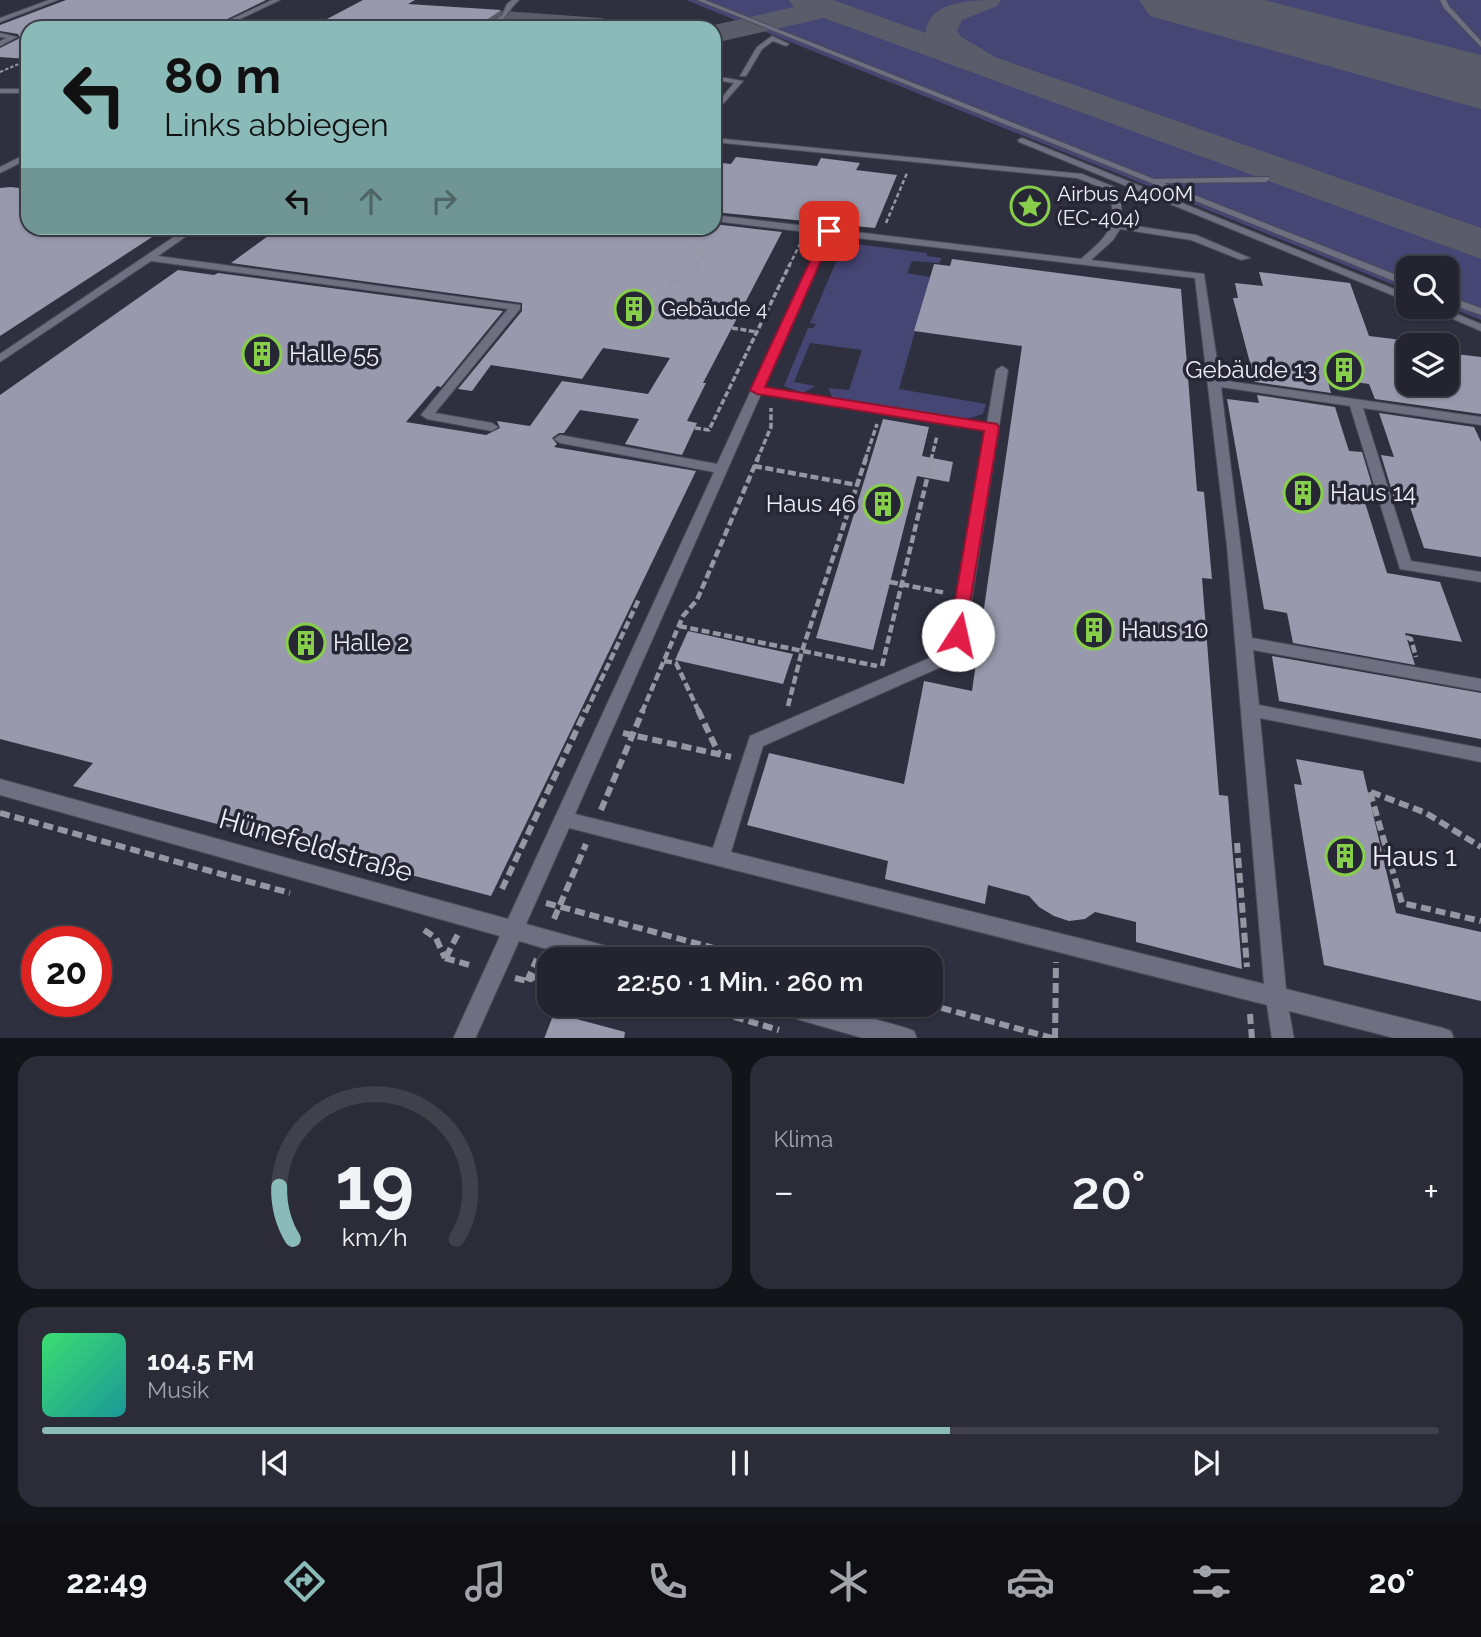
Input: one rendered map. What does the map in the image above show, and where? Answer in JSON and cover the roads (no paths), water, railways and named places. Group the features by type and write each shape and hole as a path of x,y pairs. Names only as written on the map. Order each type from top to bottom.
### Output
{"lane":[{"path":"0,20 55,0"},
{"path":"231,21 277,0"},
{"path":"498,21 505,16 510,4 516,0"},
{"path":"700,0 1396,279"},
{"path":"1443,0 1481,45"},
{"path":"1462,24 1481,29"},
{"path":"0,35 14,37 0,44"},
{"path":"743,74 759,48 772,38 904,92"},
{"path":"721,79 739,80 721,102"},
{"path":"0,91 21,90"},
{"path":"1017,138 1396,294"},
{"path":"721,141 1079,176 1114,190 1118,226 1111,237 1084,261"},
{"path":"0,170 21,160"},
{"path":"1150,180 1266,178"},
{"path":"721,219 1200,276 1216,383 1252,710 1276,996 1283,1038"},
{"path":"1118,226 1193,236 1245,258"},
{"path":"464,1038 829,231"},
{"path":"0,359 182,235"},
{"path":"148,258 516,307 427,415 492,427"},
{"path":"1459,304 1481,313"},
{"path":"1459,319 1481,328"},
{"path":"720,856 756,741 955,654 1002,370"},
{"path":"1216,383 1481,421"},
{"path":"819,400 824,387"},
{"path":"757,390 992,428"},
{"path":"1356,404 1405,565 1481,577"},
{"path":"560,439 721,469"},
{"path":"1243,642 1481,685"},
{"path":"1252,710 1481,755"},
{"name":"Hünefeldstraße","path":"0,787 574,947"},
{"path":"564,818 1443,1038"},
{"path":"830,1017 906,1038"}],"place":[{"name":"Airbus A400M (EC-404)","path":"1030,206"},
{"name":"Gebäude 4","path":"634,309"},
{"name":"Halle 55","path":"262,354"},
{"name":"Gebäude 13","path":"1344,370"},
{"name":"Haus 14","path":"1303,493"},
{"name":"Haus 46","path":"883,504"},
{"name":"Haus 10","path":"1094,630"},
{"name":"Halle 2","path":"306,643"},
{"name":"Haus 1","path":"1345,856"}]}
